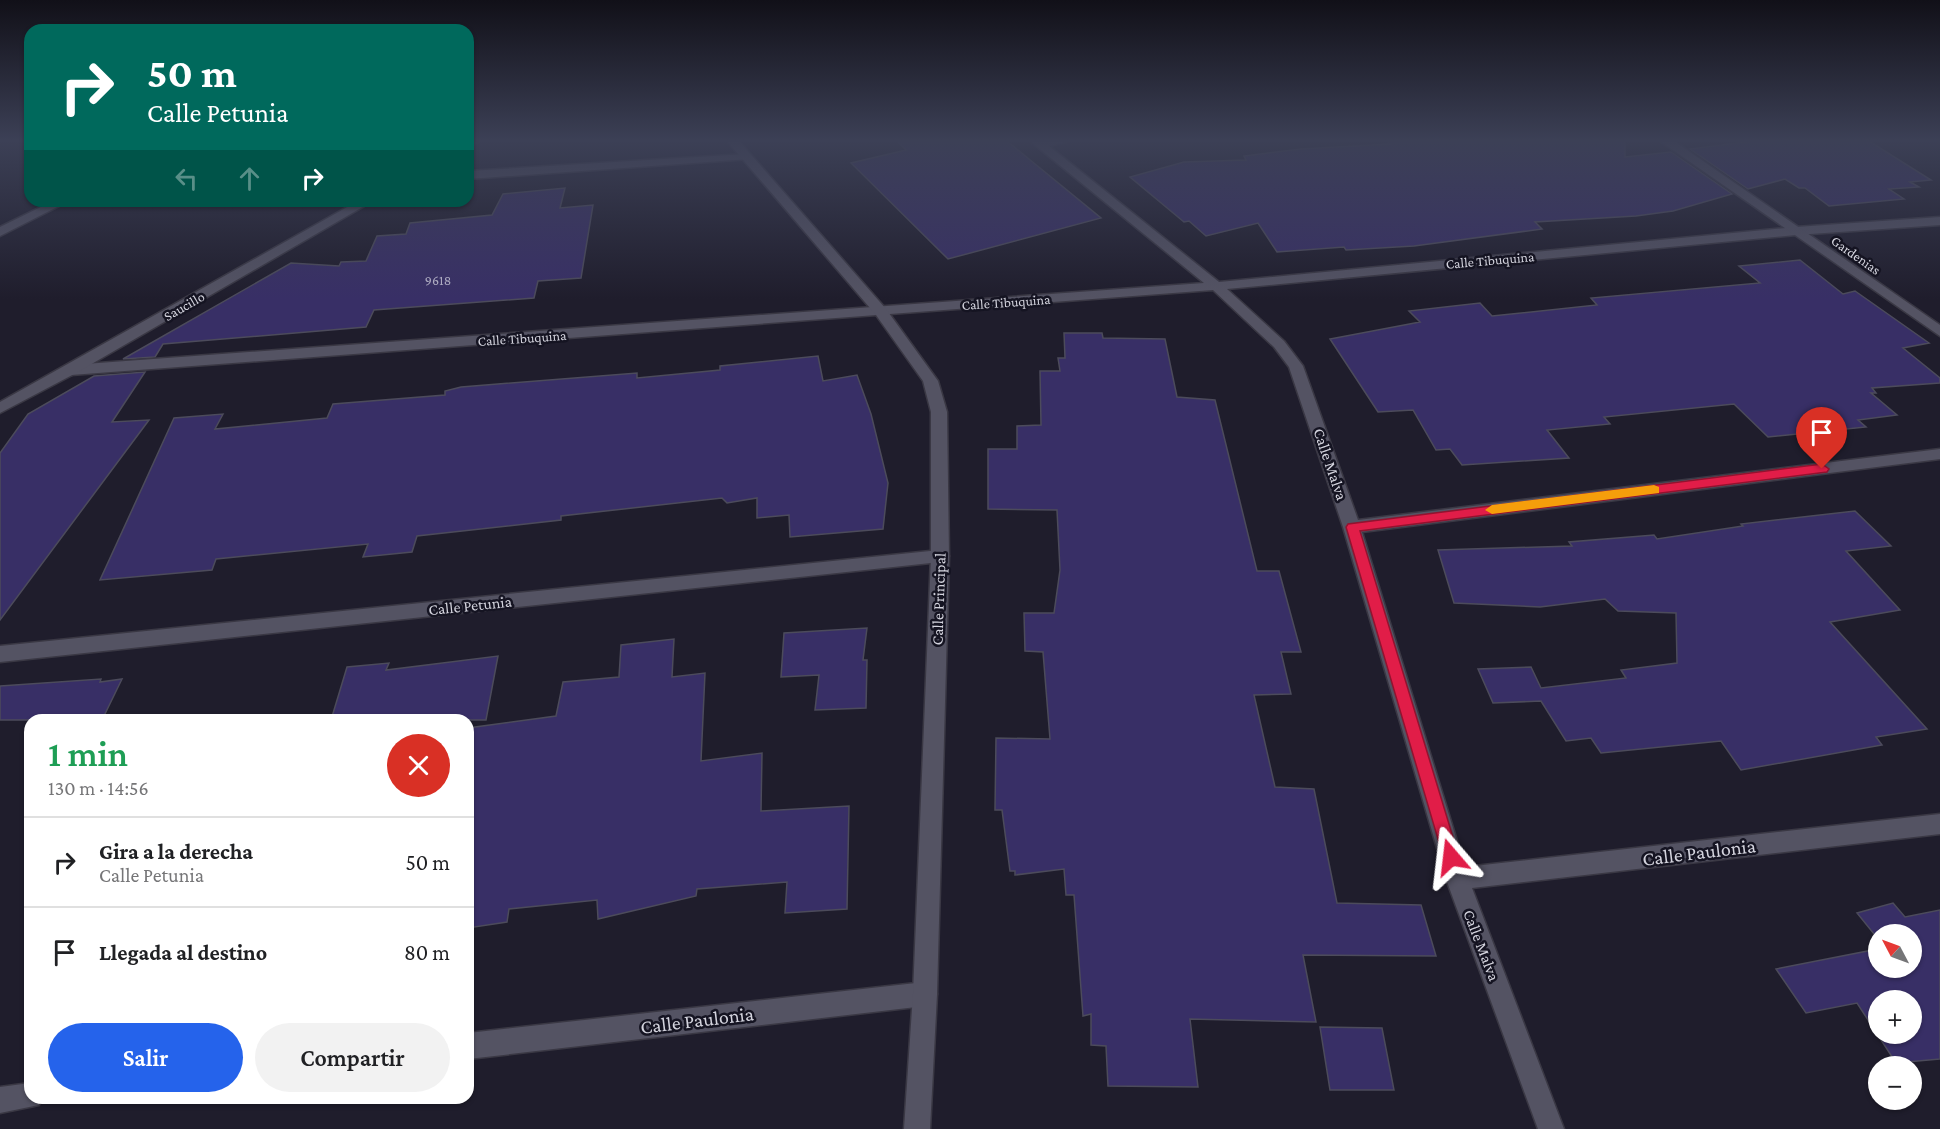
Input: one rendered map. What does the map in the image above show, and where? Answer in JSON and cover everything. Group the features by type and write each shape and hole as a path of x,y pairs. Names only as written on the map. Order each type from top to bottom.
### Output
{"street":[{"name":"Calle Principal","path":"778,194 881,312 930,381 939,412 939,556 925,994 917,1129"},
{"name":"Calle Malva","path":"1101,194 1216,286 1279,344 1296,366 1352,527 1457,879 1551,1129"},
{"name":"Gardenias","path":"1742,194 1940,332"},
{"path":"0,232 51,207"},
{"name":"Saucillo","path":"0,408 356,207"},
{"name":"Calle Tibuquina","path":"71,370 1216,286 1796,231 1940,221"},
{"path":"1352,527 1940,454"},
{"name":"Calle Petunia","path":"0,654 939,556"},
{"name":"Calle Paulonia","path":"1457,879 1940,824"},
{"name":"Calle Paulonia","path":"474,1045 925,994"},
{"path":"0,1100 24,1097"}],"building":[{"path":"503,194 564,194 560,208 593,205 581,278 538,281 534,298 374,310 366,327 163,344 155,357 123,359 291,263 339,266 341,262 366,261 377,236 406,234 410,223 492,215"},
{"path":"882,194 1071,194 1101,218 948,259"},
{"path":"1150,194 1732,194 1673,211 1636,216 1535,222 1542,229 1414,246 1346,250 1344,247 1277,252 1258,223 1206,236 1189,221 1184,222"},
{"path":"1813,194 1896,194 1904,199 1829,206"},
{"path":"1800,260 1843,294 1855,291 1929,343 1903,348 1940,378 1940,383 1872,388 1876,393 1871,393 1897,415 1858,420 1866,427 1768,437 1734,404 1604,417 1610,424 1547,430 1569,458 1462,465 1450,449 1436,450 1413,410 1378,412 1330,339 1420,322 1409,311 1480,303 1492,316 1597,305 1591,298 1760,283 1739,266"},
{"path":"1064,333 1102,333 1103,338 1165,339 1177,397 1215,400 1257,571 1279,571 1301,652 1281,652 1291,694 1254,695 1275,787 1314,789 1337,903 1421,905 1436,956 1303,955 1316,1022 1190,1019 1198,1087 1108,1086 1106,1046 1091,1045 1091,1014 1083,1016 1074,895 1066,895 1064,869 1015,875 1015,871 1010,871 1002,810 995,810 996,738 1050,739 1043,652 1025,651 1024,613 1054,613 1060,570 1057,510 988,509 988,449 1017,449 1017,426 1041,425 1040,371 1060,371 1058,358 1065,358"},
{"path":"818,356 823,381 857,375 871,414 888,483 883,529 790,537 789,515 757,518 757,498 727,503 722,498 561,516 561,520 417,536 412,552 363,557 368,544 216,559 212,570 100,580 174,418 223,414 215,429 327,418 333,404 445,395 445,391 461,387 637,373 637,378 720,370 720,366"},
{"path":"145,372 112,422 149,420 0,620 0,453 28,414 94,376"},
{"path":"1855,511 1891,546 1846,551 1900,610 1830,622 1927,729 1876,737 1882,745 1741,770 1721,741 1601,753 1591,738 1566,741 1541,701 1493,703 1478,669 1531,667 1541,688 1626,678 1621,670 1677,663 1676,613 1618,611 1605,599 1540,607 1454,603 1438,550 1572,546 1569,542 1654,535 1657,539 1743,526 1741,524"},
{"path":"867,628 863,660 867,660 866,708 815,710 819,675 781,677 784,633"},
{"path":"674,639 672,677 705,673 701,761 762,753 761,811 849,806 847,909 785,913 787,882 697,889 696,896 598,919 597,900 509,909 507,922 474,927 474,727 556,716 563,682 619,677 621,645"},
{"path":"498,656 486,720 474,720 474,714 333,714 347,667 389,663 386,670"},
{"path":"122,679 105,714 24,714 24,720 0,720 0,686"},
{"path":"1893,903 1905,917 1940,910 1940,1059 1922,1061 1922,1056 1891,1056 1884,1044 1922,1044 1922,990 1868,990 1868,1020 1857,1003 1806,1013 1776,969 1868,951 1868,978 1922,978 1922,924 1868,924 1868,927 1857,913"},
{"path":"1320,1027 1382,1028 1394,1090 1330,1090"}],"slow traffic":[{"path":"1492,510 1654,490"}],"route":[{"path":"1451,857 1352,527 1822,469"}]}
